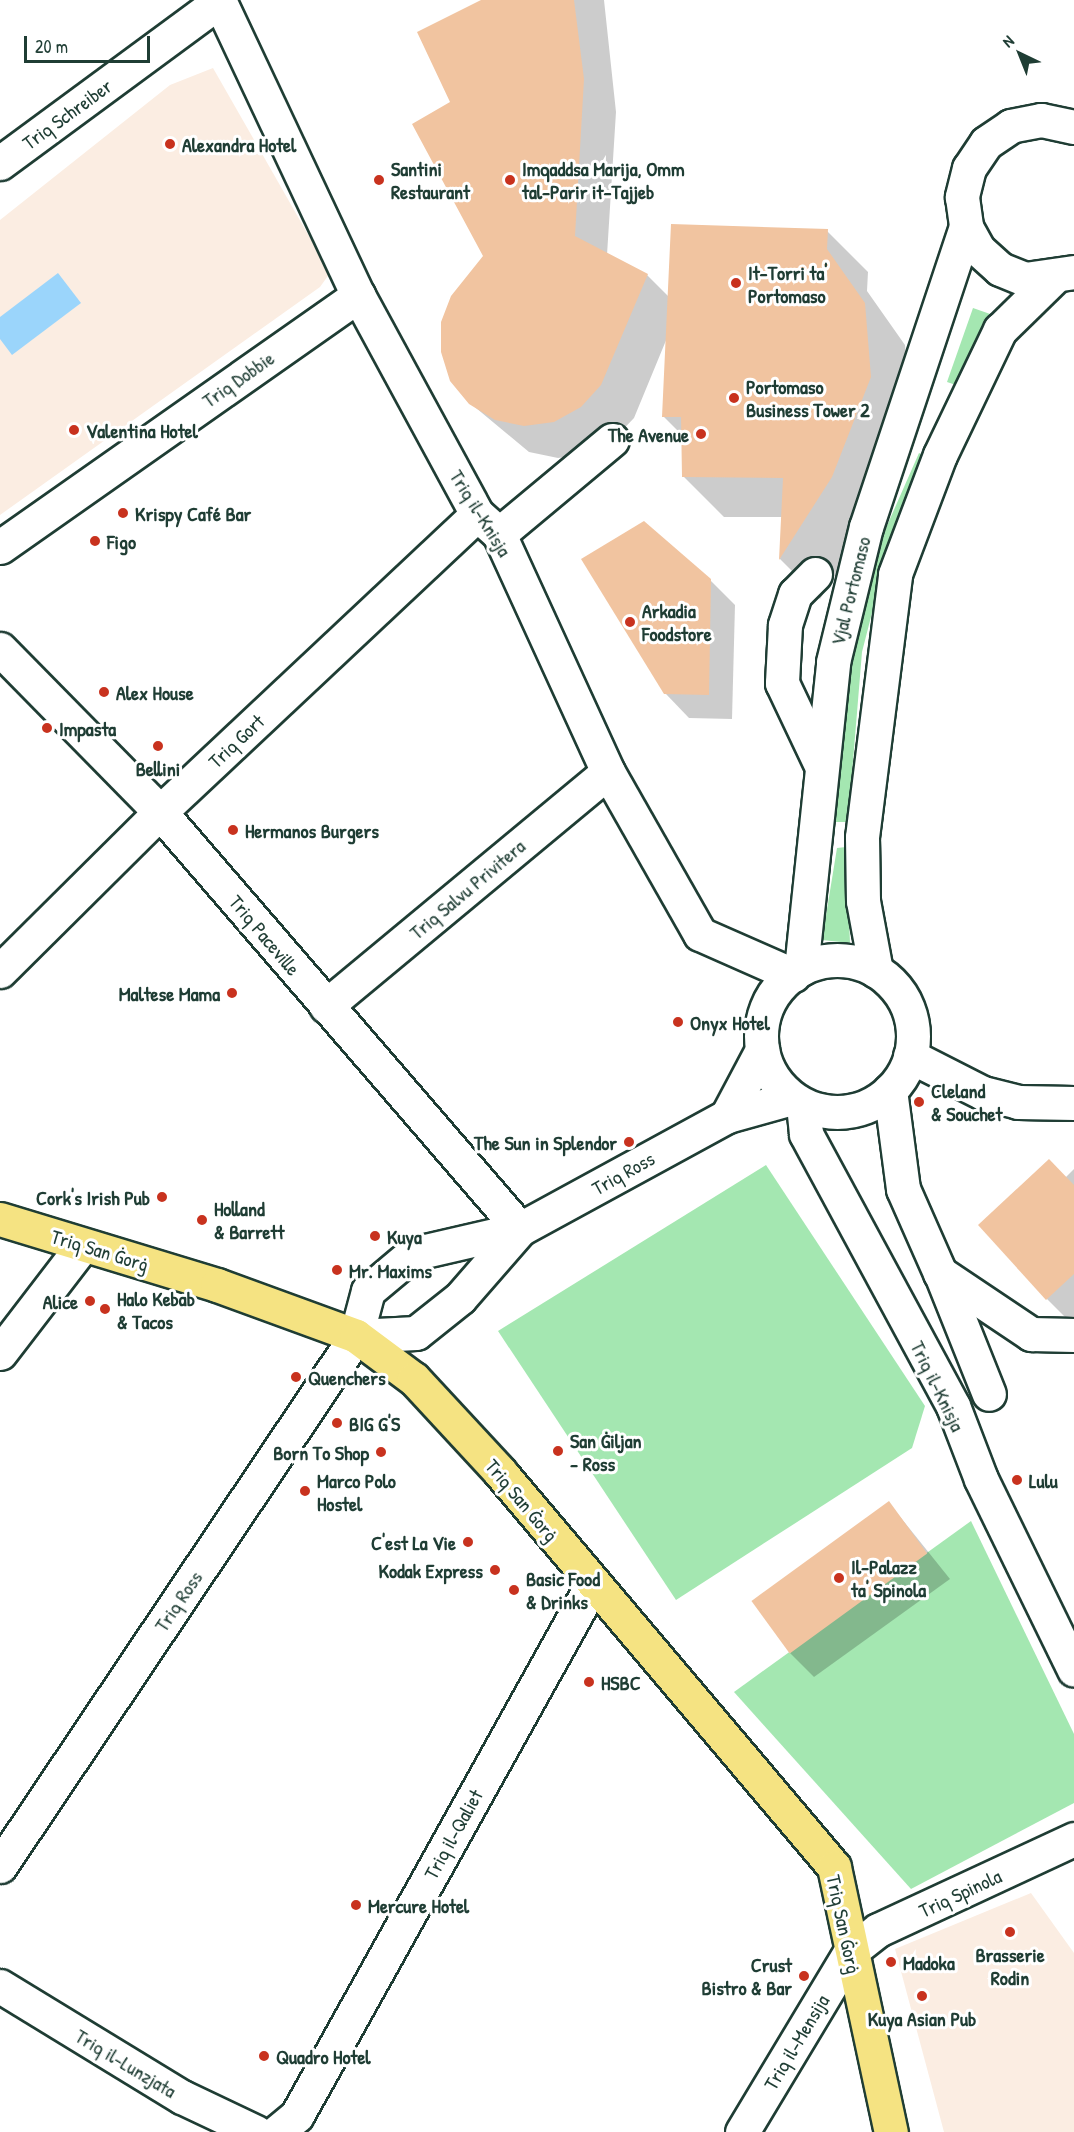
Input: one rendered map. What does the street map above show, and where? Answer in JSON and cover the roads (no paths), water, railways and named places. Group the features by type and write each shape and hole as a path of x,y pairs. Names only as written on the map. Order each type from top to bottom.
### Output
{"main road":[{"name":"Triq San Ġorġ","path":"0,1219 217,1285 356,1336 414,1379 500,1472 592,1585 834,1867 850,1952 891,2132"}],"street":[{"name":"Triq Schreiber","path":"0,164 220,1"},
{"name":"Triq il-Knisja","path":"220,1 358,295 488,524 608,772 700,934 797,972"},
{"name":"Vjal Portomaso","path":"1063,276 1025,279 1000,269 980,250 966,227 962,197 969,168 986,143 1011,126 1041,120 1074,127"},
{"name":"Vjal Portomaso","path":"797,972 833,662 866,527 966,227"},
{"name":"Vjal Portomaso","path":"876,971 862,901 862,837 895,574 940,455 1000,330 1063,276"},
{"name":"Triq Dobbie","path":"0,547 358,295"},
{"name":"Triq Gort","path":"0,972 160,812 488,524 612,440"},
{"path":"815,574 795,594 785,625 782,683 820,763"},
{"name":"Triq Paceville","path":"0,649 160,812 520,1229"},
{"name":"Triq Salvu Privitera","path":"326,1006 608,772"},
{"path":"727,1116 762,1050 766,1008 797,972 826,961 852,962 876,971 903,998 913,1036 910,1056 890,1090 856,1110 836,1113 798,1101 772,1077 762,1050"},
{"path":"910,1056 983,1093 1018,1102 1074,1103"},
{"path":"890,1090 903,1189 989,1394"},
{"name":"Triq il-Knisja","path":"798,1101 806,1134 953,1406 981,1479 1074,1670"},
{"name":"Triq Ross","path":"0,1866 356,1336 368,1291 412,1254 520,1229 727,1116 798,1101"},
{"name":"Triq Ross","path":"356,1336 416,1333 460,1298 520,1229"},
{"path":"0,1353 83,1245"},
{"path":"940,1273 1031,1334 1074,1335"},
{"name":"Triq il-Qaliet","path":"287,2123 592,1585"},
{"name":"Triq Spinola","path":"850,1952 879,1930 1074,1839"},
{"name":"Triq il-Mensija","path":"742,2132 850,1952"},
{"name":"Triq il-Lunzjata","path":"0,1986 182,2097 256,2132"}],"water":[{"path":"58,273 81,303 12,355 0,339 0,317"}],"place":[{"name":"Alexandra Hotel","path":"170,144"},
{"name":"Santini Restaurant","path":"379,180"},
{"name":"Imqaddsa Marija, Omm tal-Parir it-Tajjeb","path":"510,180"},
{"name":"It-Torri ta' Portomaso","path":"736,283"},
{"name":"Portomaso Business Tower 2","path":"734,398"},
{"name":"Valentina Hotel","path":"74,430"},
{"name":"The Avenue","path":"701,434"},
{"name":"Krispy Café Bar","path":"123,513"},
{"name":"Figo","path":"95,541"},
{"name":"Arkadia Foodstore","path":"630,622"},
{"name":"Alex House","path":"104,692"},
{"name":"Impasta","path":"47,728"},
{"name":"Bellini","path":"158,746"},
{"name":"Hermanos Burgers","path":"233,830"},
{"name":"Maltese Mama","path":"232,993"},
{"name":"Onyx Hotel","path":"678,1022"},
{"name":"Cleland & Souchet","path":"919,1102"},
{"name":"The Sun in Splendor","path":"629,1142"},
{"name":"Cork's Irish Pub","path":"162,1197"},
{"name":"Holland & Barrett","path":"202,1220"},
{"name":"Kuya","path":"375,1236"},
{"name":"Mr. Maxims","path":"337,1270"},
{"name":"Alice","path":"90,1301"},
{"name":"Halo Kebab & Tacos","path":"105,1309"},
{"name":"Quenchers","path":"296,1377"},
{"name":"BIG G'S","path":"337,1423"},
{"name":"San Ġiljan - Ross","path":"558,1451"},
{"name":"Born To Shop","path":"381,1452"},
{"name":"Lulu","path":"1017,1480"},
{"name":"Marco Polo Hostel","path":"305,1491"},
{"name":"C'est La Vie","path":"468,1542"},
{"name":"Kodak Express","path":"495,1570"},
{"name":"Il-Palazz ta' Spinola","path":"839,1578"},
{"name":"Basic Food & Drinks","path":"514,1590"},
{"name":"HSBC","path":"589,1682"},
{"name":"Mercure Hotel","path":"356,1905"},
{"name":"Brasserie Rodin","path":"1010,1932"},
{"name":"Madoka","path":"891,1962"},
{"name":"Crust Bistro & Bar","path":"804,1976"},
{"name":"Kuya Asian Pub","path":"922,1996"},
{"name":"Quadro Hotel","path":"264,2056"}]}
